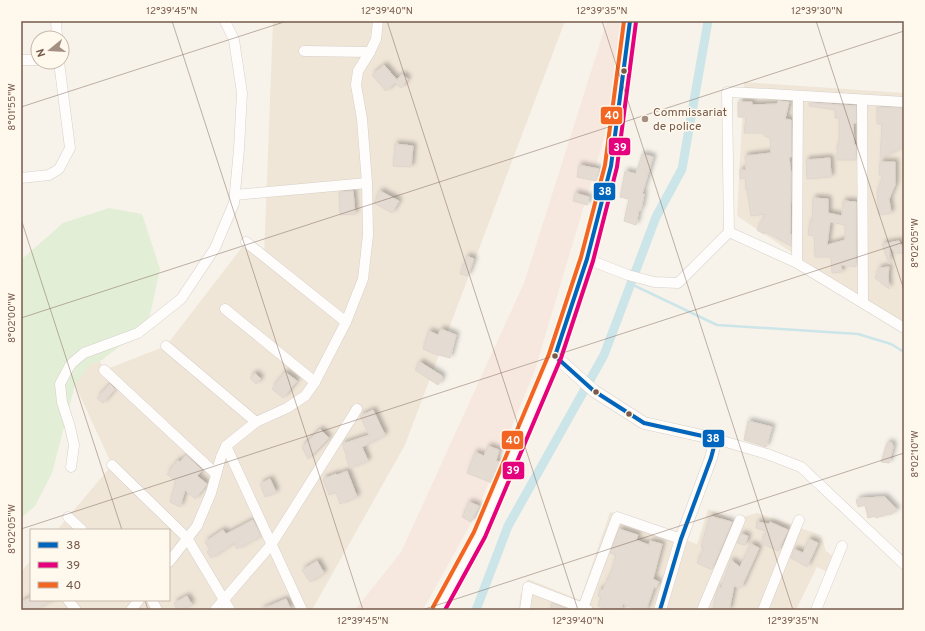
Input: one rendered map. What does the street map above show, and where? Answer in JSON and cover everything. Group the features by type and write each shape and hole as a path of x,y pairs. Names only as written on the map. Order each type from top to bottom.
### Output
{"main road":[{"path":"438,610 478,535 555,356 587,259 611,166 630,21"}],"street":[{"path":"71,467 74,445 70,426 62,402 60,384 69,367 84,353 138,333 181,299 215,248 234,203 242,93 234,40 225,21"},
{"path":"170,561 196,526 211,493 221,457 226,446 256,422 288,408 305,396 315,382 346,322 363,279 368,235 367,183 362,120 356,85 358,72 376,39 378,21"},
{"path":"304,51 370,52"},
{"path":"21,178 49,175 59,169 70,148 60,70"},
{"path":"587,259 628,275 654,282 678,283 729,232 728,92 904,102"},
{"path":"797,263 798,96"},
{"path":"862,100 863,303"},
{"path":"235,195 367,183"},
{"path":"729,232 797,263 904,328"},
{"path":"246,242 346,322"},
{"path":"225,309 315,382"},
{"path":"166,346 256,422"},
{"path":"555,356 594,391 644,423 716,438 767,454 801,467 904,564"},
{"path":"104,370 216,474"},
{"path":"215,610 271,545 357,409"},
{"path":"660,610 682,539 711,458 716,438"},
{"path":"226,446 302,610"},
{"path":"112,465 188,538 230,610"},
{"path":"68,517 81,529"},
{"path":"525,610 528,587 586,609 617,517 682,539"},
{"path":"702,610 740,520"},
{"path":"763,610 799,520"},
{"path":"816,610 842,546"},
{"path":"69,601 76,610"},
{"path":"131,610 138,601"},
{"path":"152,601 157,610"}],"shaded area":[{"path":"273,21 565,21 405,445 312,610 21,610 21,572 30,561 30,601 170,601 170,529 58,529 112,465 75,385 53,344 81,319 104,370 166,346 246,242 264,256"},
{"path":"607,21 625,21 604,139 535,370 475,516 423,610 355,610 401,552 524,283"},
{"path":"744,82 904,93 904,327 737,216"},
{"path":"708,509 732,520 757,513 821,535 826,551 836,558 829,573 817,567 796,610 519,610 520,596 528,579 580,600 610,512 697,544"}],"green space":[{"path":"109,208 142,214 160,269 148,324 102,360 90,365 75,385 52,473 35,506 21,518 21,260 63,223"}],"building":[{"path":"384,65 397,80 402,74 408,79 401,88 395,83 386,91 372,75"},
{"path":"778,101 789,102 785,119 791,120 791,157 789,157 791,174 791,246 765,232 764,234 757,230 766,214 751,216 745,178 740,179 740,170 746,170 745,156 771,153 770,138 764,136 764,133 744,133 746,117 738,117 738,102 752,102 752,105 777,104"},
{"path":"809,103 856,106 856,123 853,123 854,145 856,145 856,160 837,160 837,145 839,145 839,118 835,118 835,110 809,106"},
{"path":"877,107 904,108 904,147 880,158 882,124 877,124"},
{"path":"395,144 413,146 411,167 393,166"},
{"path":"642,154 653,157 642,194 644,194 641,210 639,210 636,225 624,221 629,199 620,197 625,171 636,174"},
{"path":"830,158 831,177 807,179 806,160"},
{"path":"880,162 895,162 895,185 889,199 891,213 879,215 877,192 883,175 879,175"},
{"path":"579,165 599,169 596,181 577,177"},
{"path":"353,191 355,214 340,215 339,192"},
{"path":"380,191 399,201 392,213 374,203"},
{"path":"575,193 589,197 587,205 573,201"},
{"path":"813,198 828,199 828,213 842,216 843,201 856,202 856,267 841,265 842,272 832,273 831,257 815,257 814,236 808,235 810,221 812,222","holes":["830,222 845,225 845,240 827,245"]},
{"path":"899,241 904,253 895,253 890,246 889,264 882,244"},
{"path":"467,256 474,259 468,276 460,274"},
{"path":"889,267 889,289 875,278 879,268"},
{"path":"441,329 456,335 450,358 423,349 429,331 438,335"},
{"path":"420,362 442,376 442,379 438,385 415,370"},
{"path":"285,372 297,381 283,398 272,389"},
{"path":"255,373 261,379 256,384 250,378"},
{"path":"110,384 115,389 103,403 97,398"},
{"path":"373,410 385,435 362,447 368,461 350,468 342,444 369,435 360,416"},
{"path":"748,421 772,427 766,447 744,440"},
{"path":"320,429 329,438 308,459 302,447"},
{"path":"887,443 892,443 893,447 889,463 881,462"},
{"path":"488,446 499,450 496,461 500,462 492,483 467,473 475,452 484,456"},
{"path":"186,455 202,470 197,476 207,484 195,499 185,490 180,507 170,502 176,481 167,474 178,460 180,462"},
{"path":"347,471 357,497 340,504 336,492 329,495 323,479"},
{"path":"270,479 276,492 265,497 260,484"},
{"path":"885,497 897,510 890,515 876,518 875,516 868,518 865,505 858,507 856,500 863,498"},
{"path":"469,502 479,506 471,522 462,517"},
{"path":"710,516 732,522 712,569 697,563 704,548 701,547"},
{"path":"253,520 261,536 237,549 234,543 211,558 207,552 210,550 205,542 223,530 226,534"},
{"path":"757,522 769,524 770,522 788,530 778,551 761,543 766,531 756,528"},
{"path":"619,529 638,535 636,540 649,545 650,541 662,544 653,579 659,582 656,588 654,587 646,610 637,610 623,604 621,610 610,610 598,606 601,597 598,596 600,589 603,590 608,580 616,555 610,553"},
{"path":"741,534 748,536 745,545 737,543"},
{"path":"809,539 818,543 807,567 791,558 794,549 803,553"},
{"path":"751,544 759,548 741,588 734,586 729,610 713,608 717,591 719,587 721,588 731,560 740,567"},
{"path":"317,561 324,573 310,582 302,570"},
{"path":"187,596 192,605 177,610 174,603"},
{"path":"30,598 30,601 52,601 35,610 21,610 21,602"},
{"path":"286,599 291,610 260,610"},
{"path":"552,603 565,608 565,610 550,610"}],"waterway":[{"path":"476,610 508,526 604,355 656,217 682,169 708,21"},
{"path":"631,284 717,325 858,334 891,344 904,352"}],"transit line":[{"name":"40","path":"433,607 474,532 549,354 581,257 605,165 624,21"},
{"name":"38","path":"555,356 587,259 611,166 630,21"},
{"name":"39","path":"445,610 485,537 561,358 593,261 617,167 636,22"},
{"name":"38","path":"555,356 594,391 644,423 716,439 711,458 681,539 660,610"}],"place":[{"name":"Commissariat de police","path":"645,119"}]}
